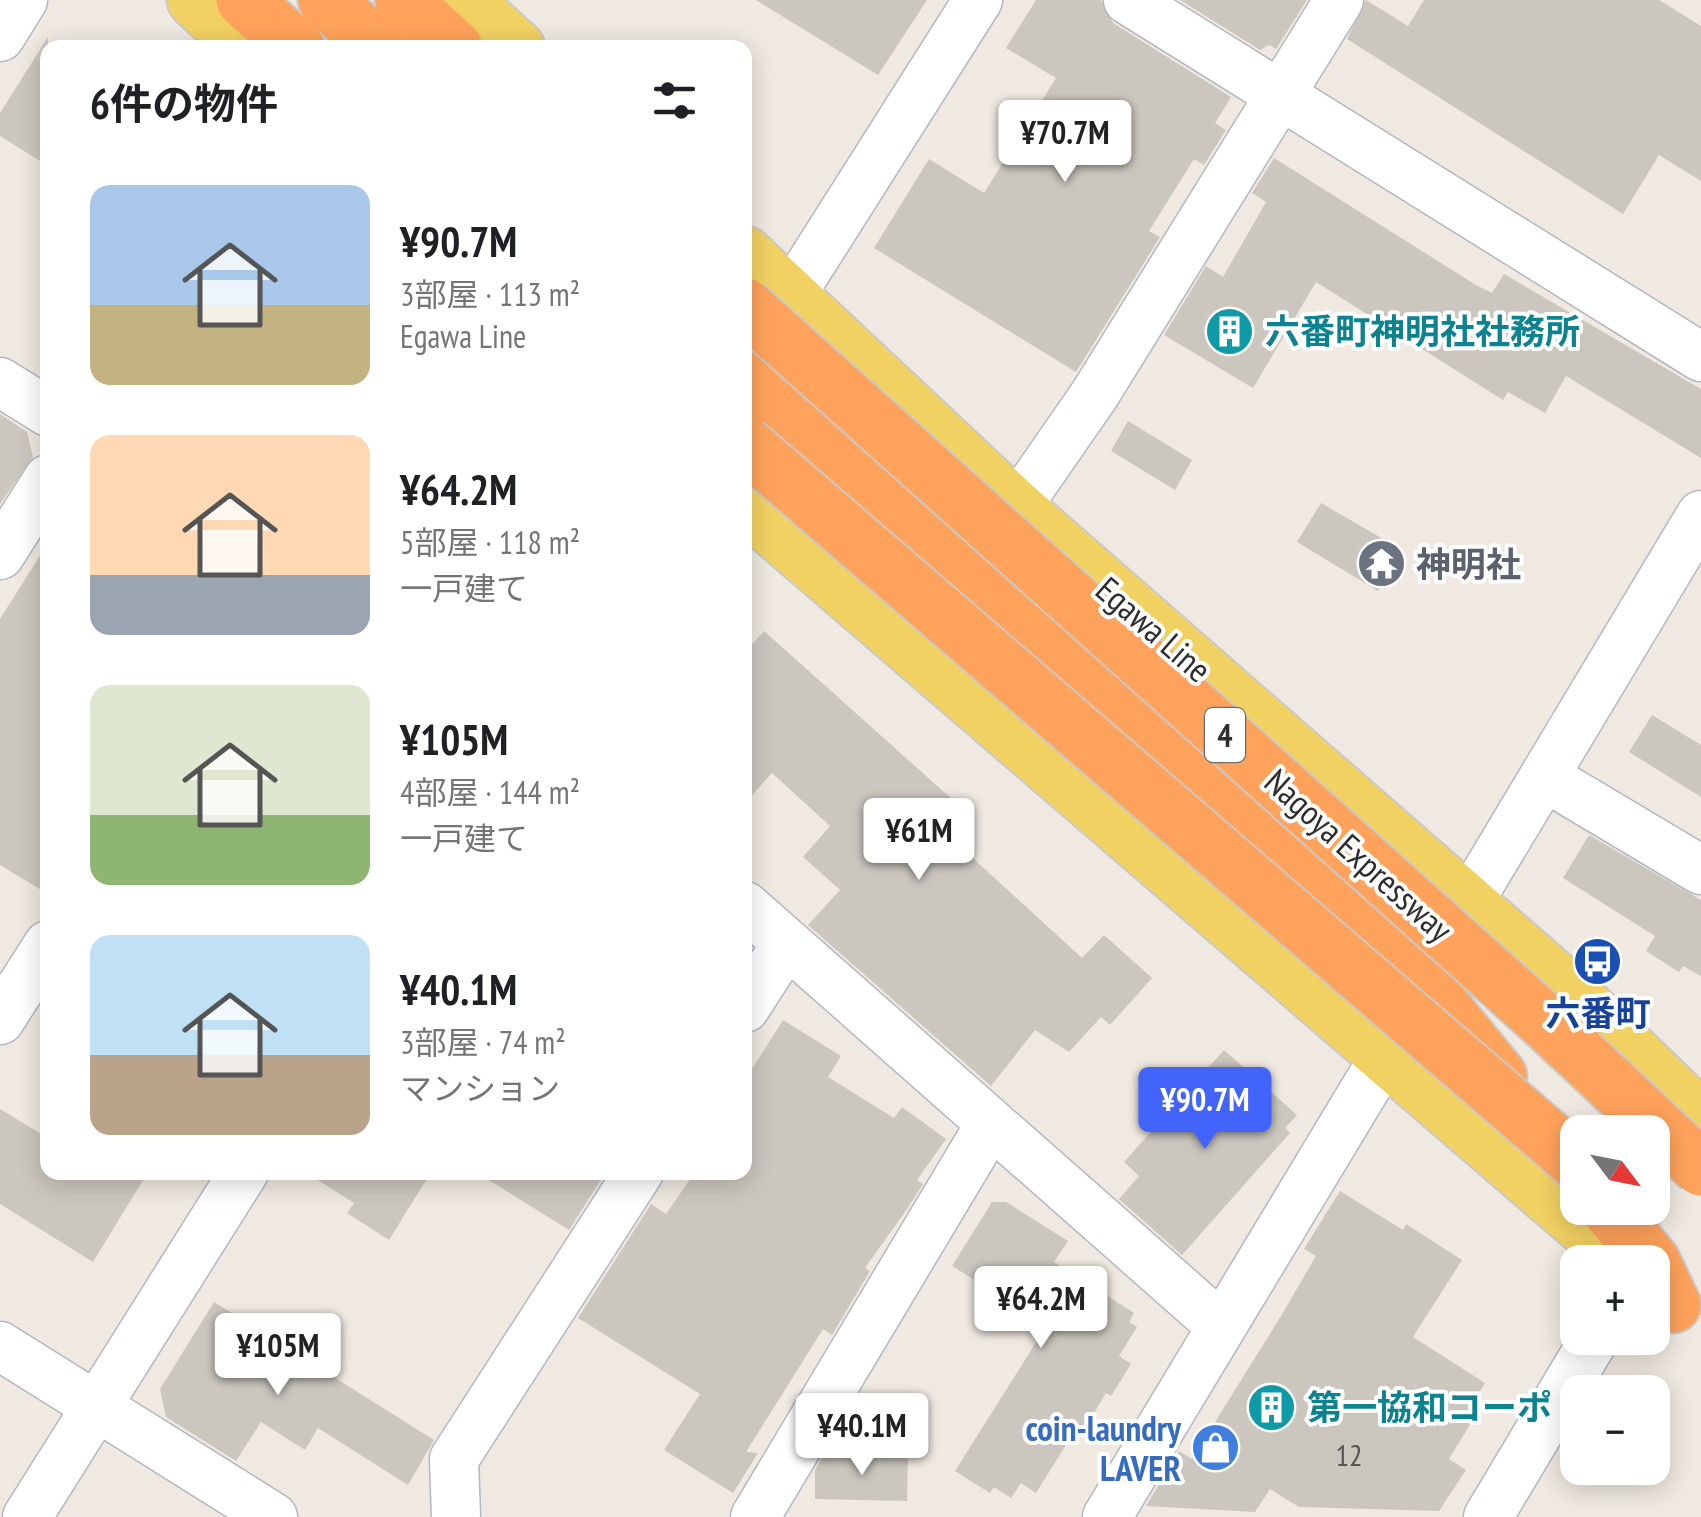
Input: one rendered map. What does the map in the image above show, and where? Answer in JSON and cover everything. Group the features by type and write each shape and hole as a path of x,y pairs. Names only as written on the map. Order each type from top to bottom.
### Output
{"highway":[{"path":"244,0 289,40"},
{"path":"326,0 370,40"},
{"path":"402,0 446,40"},
{"name":"Nagoya Expressway","path":"767,300 1701,1168"},
{"path":"752,379 1433,995 1560,1149"},
{"path":"752,450 1560,1147"},
{"path":"1622,1225 1682,1297"},
{"path":"1639,1225 1682,1297"}],"main road":[{"path":"195,0 238,40"},
{"path":"464,0 507,40"},
{"name":"Egawa Line","path":"752,269 767,300 1016,508 1573,995 1701,1119"},
{"path":"752,511 1605,1245"}],"street":[{"path":"0,38 23,0"},
{"path":"752,350 767,300 978,0"},
{"path":"1128,0 1701,357"},
{"path":"1016,508 1095,394 1340,0"},
{"path":"0,382 40,407"},
{"path":"0,555 40,492"},
{"path":"1467,905 1701,515"},
{"path":"1546,777 1701,870"},
{"path":"752,912 1222,1326"},
{"path":"752,997 787,943"},
{"path":"0,1020 40,958"},
{"path":"1107,1517 1385,1056"},
{"path":"756,1517 991,1122"},
{"path":"28,1517 239,1180"},
{"path":"456,1517 454,1459 634,1180"},
{"path":"0,1346 273,1517"},
{"path":"1488,1517 1584,1355"}],"building":[{"path":"756,0 927,0 878,75"},
{"path":"1036,0 1101,0 1113,23 1231,97 1215,123 1226,130 1204,165 1194,159 1149,231 1160,237 1076,372 874,248 929,159 984,193 1056,78 1006,48"},
{"path":"1180,0 1307,0 1276,49 1269,45 1260,50"},
{"path":"1366,0 1408,26 1424,0 1659,0 1701,26 1701,181 1659,155 1623,214 1347,39"},
{"path":"40,50 40,161 0,136 0,113"},
{"path":"1274,158 1476,285 1492,293 1504,274 1701,389 1701,458 1566,376 1545,413 1508,392 1503,400 1316,282 1253,388 1164,335 1206,266 1223,277 1266,202 1252,193"},
{"path":"0,414 27,432 33,457 0,504"},
{"path":"1128,421 1192,460 1175,490 1111,451"},
{"path":"1321,503 1402,550 1378,591 1297,542"},
{"path":"40,556 40,889 0,865 0,619"},
{"path":"764,631 972,817 952,839 1082,958 1104,935 1152,978 1110,1025 1101,1017 1069,1052 1035,1030 991,1086 808,925 840,890 803,857 830,826 772,773 752,795 752,644"},
{"path":"1652,715 1701,745 1701,797 1629,752"},
{"path":"1589,835 1701,900 1701,976 1683,966 1679,972 1646,951 1655,936 1563,878"},
{"path":"783,1020 841,1056 828,1077 894,1118 902,1107 946,1139 917,1180 923,1184 865,1268 870,1271 832,1335 823,1329 746,1452 758,1453 733,1493 664,1450 700,1394 578,1318 651,1204 666,1214 689,1180 752,1180 752,1069"},
{"path":"1224,1050 1297,1115 1285,1128 1290,1133 1182,1255 1119,1199 1139,1176 1124,1162"},
{"path":"0,1109 40,1133 40,1180 143,1180 93,1262 0,1204"},
{"path":"318,1180 426,1180 389,1240 347,1213 354,1203"},
{"path":"489,1180 601,1180 569,1230"},
{"path":"1340,1191 1403,1230 1406,1224 1462,1260 1413,1337 1485,1383 1474,1401 1482,1405 1449,1459 1466,1470 1439,1511 1299,1507 1270,1489 1255,1512 1146,1506 1179,1451 1192,1459 1281,1316 1316,1256 1304,1249"},
{"path":"992,1202 1006,1202 1068,1241 1054,1262 1134,1313 1129,1322 1137,1327 1119,1356 1131,1364 1111,1396 1106,1393 1080,1436 1074,1432 1036,1493 1021,1483 1011,1498 994,1487 990,1493 955,1471 1047,1325 952,1266"},
{"path":"214,1302 434,1440 408,1485 318,1428 305,1450 261,1422 236,1461 166,1417 160,1389"},
{"path":"825,1454 908,1456 907,1501 815,1499 815,1470"}],"place":[{"name":"六番町神明社社務所","path":"1230,331"},
{"name":"神明社","path":"1381,564"},
{"name":"六番町","path":"1598,961"},
{"name":"第一協和コーポ","path":"1272,1407"},
{"name":"coin-laundry LAVER","path":"1216,1448"}]}
